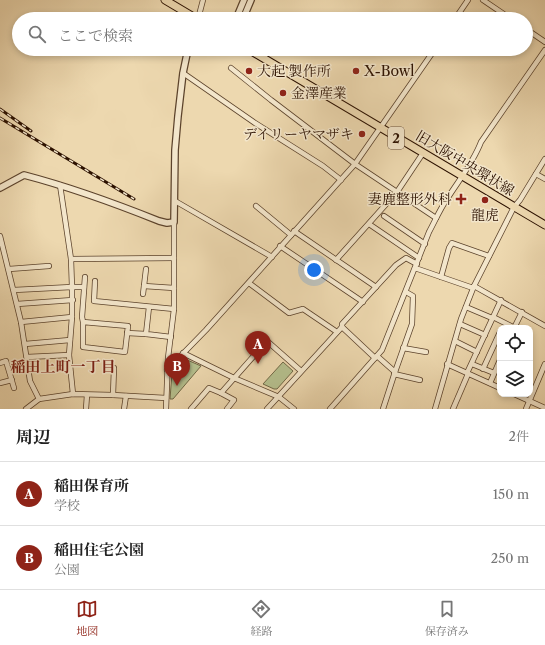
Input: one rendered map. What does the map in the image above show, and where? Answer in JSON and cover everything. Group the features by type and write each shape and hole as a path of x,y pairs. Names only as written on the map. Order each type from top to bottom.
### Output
{"main road":[{"path":"165,0 186,12"},
{"name":"旧大阪中央環状線","path":"260,56 545,225"}],"street":[{"path":"200,12 203,0"},
{"path":"239,12 244,0"},
{"path":"246,12 251,0"},
{"path":"460,12 468,0"},
{"path":"483,0 501,12"},
{"path":"533,34 545,42"},
{"path":"330,409 382,350 424,244 436,218 446,200 476,156 481,142 545,50"},
{"path":"166,409 167,370 174,310 175,150 183,73 187,56"},
{"path":"167,370 249,283 280,246 355,164 430,56"},
{"path":"231,68 355,164 436,218"},
{"path":"183,73 255,124 323,166 341,180"},
{"path":"336,260 397,192 423,153"},
{"path":"435,409 460,324 473,287 514,207 545,159"},
{"path":"536,174 545,179"},
{"path":"0,188 24,175 110,201 159,221 167,223 174,222"},
{"path":"60,185 72,259 73,300 69,355 73,394"},
{"path":"175,201 272,257"},
{"path":"256,206 293,233 376,287"},
{"path":"384,216 424,244"},
{"path":"369,224 419,258"},
{"path":"0,236 22,322 30,381 39,399"},
{"path":"441,277 449,248 452,243 489,256"},
{"path":"280,246 363,302"},
{"path":"72,259 174,258"},
{"path":"268,409 342,327 342,324 396,265 406,258 416,266 441,277 473,287 501,300 545,326"},
{"path":"9,269 49,266"},
{"path":"143,294 146,269"},
{"path":"83,322 128,326 125,352 83,347 82,318 84,277"},
{"path":"96,281 94,301 174,310"},
{"path":"249,283 289,313 303,309 337,332"},
{"path":"14,290 72,286 84,287"},
{"path":"144,286 174,288"},
{"path":"383,409 394,373 412,324 413,296 406,292"},
{"path":"17,304 73,300"},
{"path":"453,409 501,300"},
{"path":"146,334 149,307"},
{"path":"466,307 510,325"},
{"path":"516,325 522,312"},
{"path":"22,322 72,318"},
{"path":"460,324 485,335"},
{"path":"342,327 394,373 420,380"},
{"path":"127,333 171,337"},
{"path":"483,369 497,339"},
{"path":"25,344 70,340"},
{"path":"221,393 267,341 302,372"},
{"path":"455,341 477,352"},
{"path":"403,348 426,352"},
{"path":"183,353 234,378 278,397 294,409"},
{"path":"27,357 69,355"},
{"path":"490,383 500,361"},
{"path":"0,363 6,362 14,388"},
{"path":"448,364 497,386"},
{"path":"472,364 494,374"},
{"path":"526,409 545,364"},
{"path":"113,395 114,368"},
{"path":"0,383 12,380"},
{"path":"191,409 209,388 234,400 227,409"},
{"path":"28,408 39,399 73,394 166,398"},
{"path":"86,409 87,395"},
{"path":"124,409 126,396"},
{"path":"520,397 545,408"}],"green space":[{"path":"185,359 201,366 173,399 170,399 172,373"},
{"path":"283,362 293,371 277,389 263,384"}],"railway":[{"path":"0,109 31,131"},
{"path":"0,118 134,199"}],"place":[{"name":"大起 製作所","path":"249,71"},
{"name":"X-Bowl","path":"356,71"},
{"name":"金澤産業","path":"283,93"},
{"name":"デイリーヤマザキ","path":"362,134"},
{"name":"妻鹿整形外科","path":"461,199"},
{"name":"龍虎","path":"485,200"},
{"name":"稲田保育所","path":"258,364"},
{"name":"稲田住宅公園","path":"177,386"}],"district":[{"name":"稲田上町一丁目","path":"63,367"}]}
